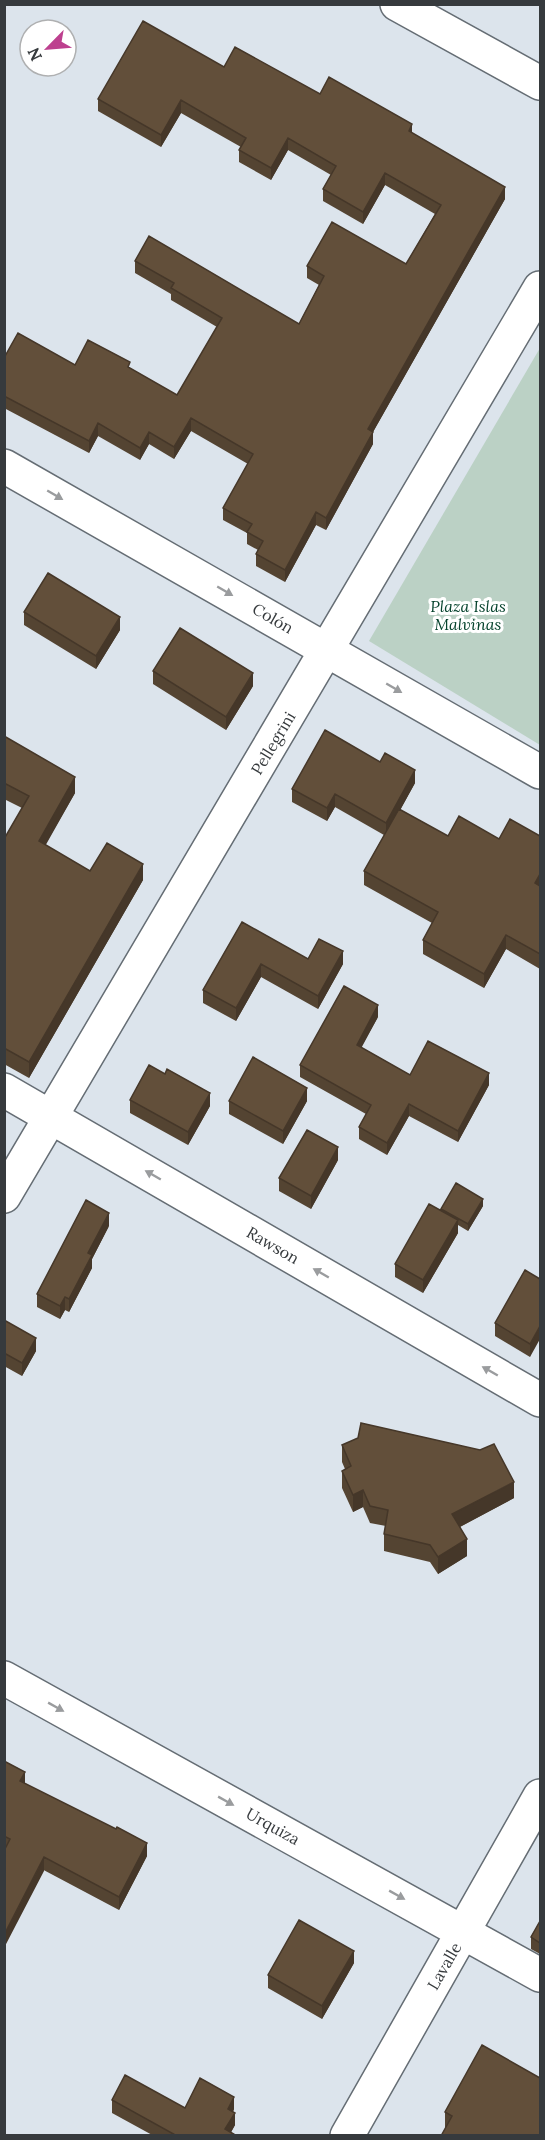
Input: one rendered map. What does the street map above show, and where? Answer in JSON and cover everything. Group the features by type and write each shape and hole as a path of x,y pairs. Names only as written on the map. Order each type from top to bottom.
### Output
{"street":[{"path":"397,4 540,83"},
{"name":"Pellegrini","path":"4,1196 540,288"},
{"name":"Colón","path":"4,466 540,772"},
{"name":"Rawson","path":"4,1090 540,1400"},
{"name":"Urquiza","path":"4,1678 540,1975"},
{"name":"Lavalle","path":"347,2136 540,1796"}],"green space":[{"name":"Plaza Islas Malvinas","path":"540,348 540,745 369,641"}],"building":[{"path":"143,21 224,67 235,47 320,94 329,77 412,124 409,131 505,187 368,429 373,432 326,518 316,512 285,570 256,554 263,541 247,532 252,524 223,508 253,454 191,418 174,447 149,432 140,448 98,423 89,441 4,396 4,358 18,333 75,365 88,340 130,362 128,367 177,395 222,318 171,288 174,283 135,261 149,236 299,324 324,276 307,266 332,222 406,264 441,205 385,173 363,212 323,189 336,166 288,138 271,168 239,150 246,138 181,100 161,135 98,99"},
{"path":"48,573 120,617 96,656 24,612"},
{"path":"180,628 253,673 226,717 153,671"},
{"path":"325,730 380,762 385,753 415,770 386,823 335,794 327,808 292,789"},
{"path":"4,736 75,777 39,841 90,871 107,843 143,864 29,1062 4,1048 4,839 29,796 4,783"},
{"path":"399,809 448,836 459,816 499,839 510,819 540,836 540,874 535,883 540,886 540,954 506,935 484,974 423,940 438,912 364,871"},
{"path":"242,922 308,959 319,939 343,951 318,996 261,964 236,1008 203,990"},
{"path":"344,986 378,1005 357,1045 410,1075 428,1041 489,1073 458,1131 409,1104 387,1143 359,1127 371,1105 300,1065"},
{"path":"253,1057 307,1088 283,1131 229,1101"},
{"path":"149,1065 165,1074 167,1069 210,1093 188,1132 130,1100"},
{"path":"307,1130 338,1147 311,1196 279,1178"},
{"path":"456,1183 483,1199 468,1224 441,1209"},
{"path":"86,1200 109,1213 88,1253 92,1255 69,1299 65,1297 60,1306 37,1294"},
{"path":"429,1204 458,1220 423,1280 395,1264"},
{"path":"525,1270 540,1279 540,1326 530,1344 495,1323"},
{"path":"4,1320 36,1338 22,1363 4,1353"},
{"path":"361,1423 480,1450 494,1444 514,1482 452,1514 467,1539 438,1557 430,1545 384,1534 388,1510 370,1506 363,1490 353,1495 342,1471 351,1466 342,1445 358,1438"},
{"path":"4,1761 25,1772 20,1781 147,1843 119,1897 44,1857 4,1935 4,1851 10,1839 4,1836"},
{"path":"299,1920 354,1951 322,2006 268,1975"},
{"path":"540,1921 540,1943 531,1937"},
{"path":"482,2045 540,2078 540,2136 441,2136 452,2116 445,2112"},
{"path":"125,2075 185,2108 200,2078 234,2097 228,2109 235,2113 225,2129 237,2136 177,2136 112,2100"}]}
